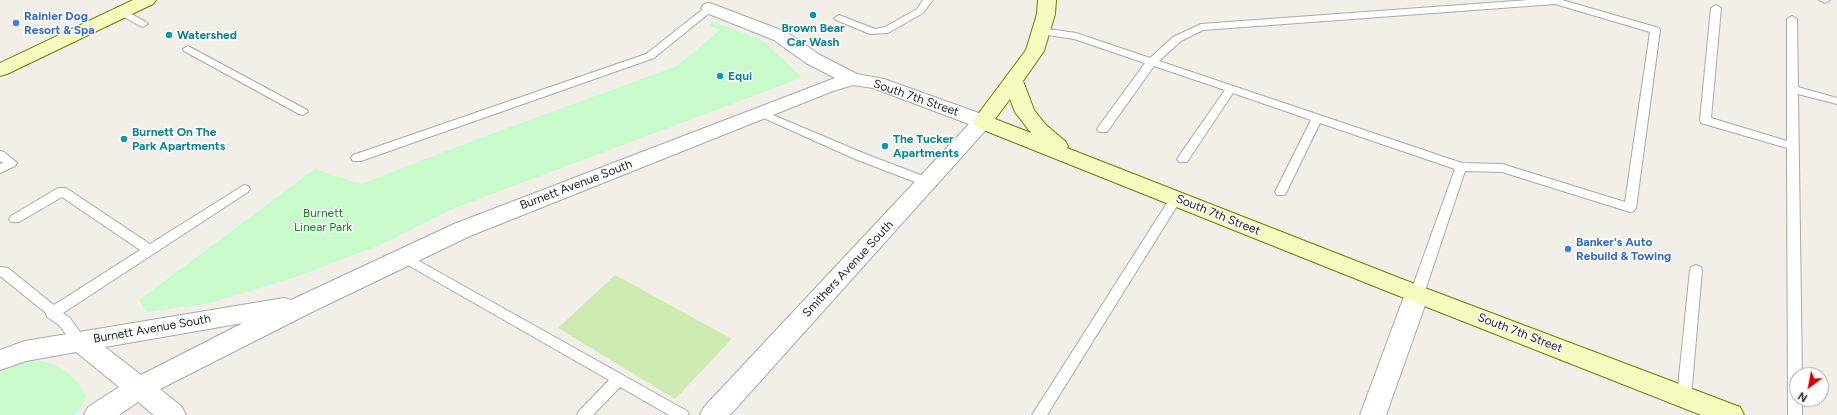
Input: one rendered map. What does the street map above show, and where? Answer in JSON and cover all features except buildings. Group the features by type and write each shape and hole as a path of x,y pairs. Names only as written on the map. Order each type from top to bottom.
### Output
{"street":[{"path":"0,70 147,0"},
{"path":"983,122 1035,51 1046,14 1047,0"},
{"name":"South 7th Street","path":"710,8 780,36 813,58 852,79 877,83 983,122 1418,294 1731,415"},
{"name":"Burnett Avenue South","path":"97,415 139,388 305,304 462,230 826,87 852,79"},
{"path":"1013,81 1025,112 1038,130 1073,158"},
{"name":"Smithers Avenue South","path":"713,415 983,122"},
{"path":"1373,415 1418,294"},
{"name":"Burnett Avenue South","path":"0,360 25,350 305,304"},
{"path":"79,341 173,415"}],"lane":[{"path":"839,18 874,32 888,30 920,11 928,0"},
{"path":"1041,31 1076,36 1152,62 1231,89 1461,167 1502,168 1630,208 1655,30 1555,1 1201,26 1177,38 1152,62 1103,128"},
{"path":"357,158 650,56 710,8"},
{"path":"1716,8 1705,120 1793,146"},
{"path":"122,12 143,24"},
{"path":"1792,19 1795,415"},
{"path":"188,49 303,112"},
{"path":"1792,88 1837,101"},
{"path":"1183,159 1231,89"},
{"path":"761,113 859,156 927,182"},
{"path":"1281,192 1317,118"},
{"path":"0,155 11,162 0,169"},
{"path":"1418,294 1461,167"},
{"path":"52,313 244,189"},
{"path":"15,219 62,191 150,250"},
{"path":"1039,415 1176,198"},
{"path":"403,257 682,415"},
{"path":"1684,397 1696,270"},
{"path":"3,271 64,322 79,341"},
{"path":"584,415 619,379"}],"green space":[{"name":"Burnett Linear Park","path":"714,22 762,40 801,76 793,81 455,208 380,245 296,277 207,304 146,312 139,300 315,169 361,184 475,140 677,66 720,30 708,25"},
{"path":"615,275 732,339 675,399 558,328"},
{"path":"34,359 52,364 67,372 78,383 86,396 83,404 74,415 0,415 0,367"}],"place":[{"name":"Brown Bear Car Wash","path":"813,15"},
{"name":"Rainier Dog Resort & Spa","path":"16,23"},
{"name":"Watershed","path":"169,35"},
{"name":"Equi","path":"720,76"},
{"name":"Burnett On The Park Apartments","path":"124,139"},
{"name":"The Tucker Apartments","path":"885,146"},
{"name":"Banker's Auto Rebuild & Towing","path":"1568,249"}]}
